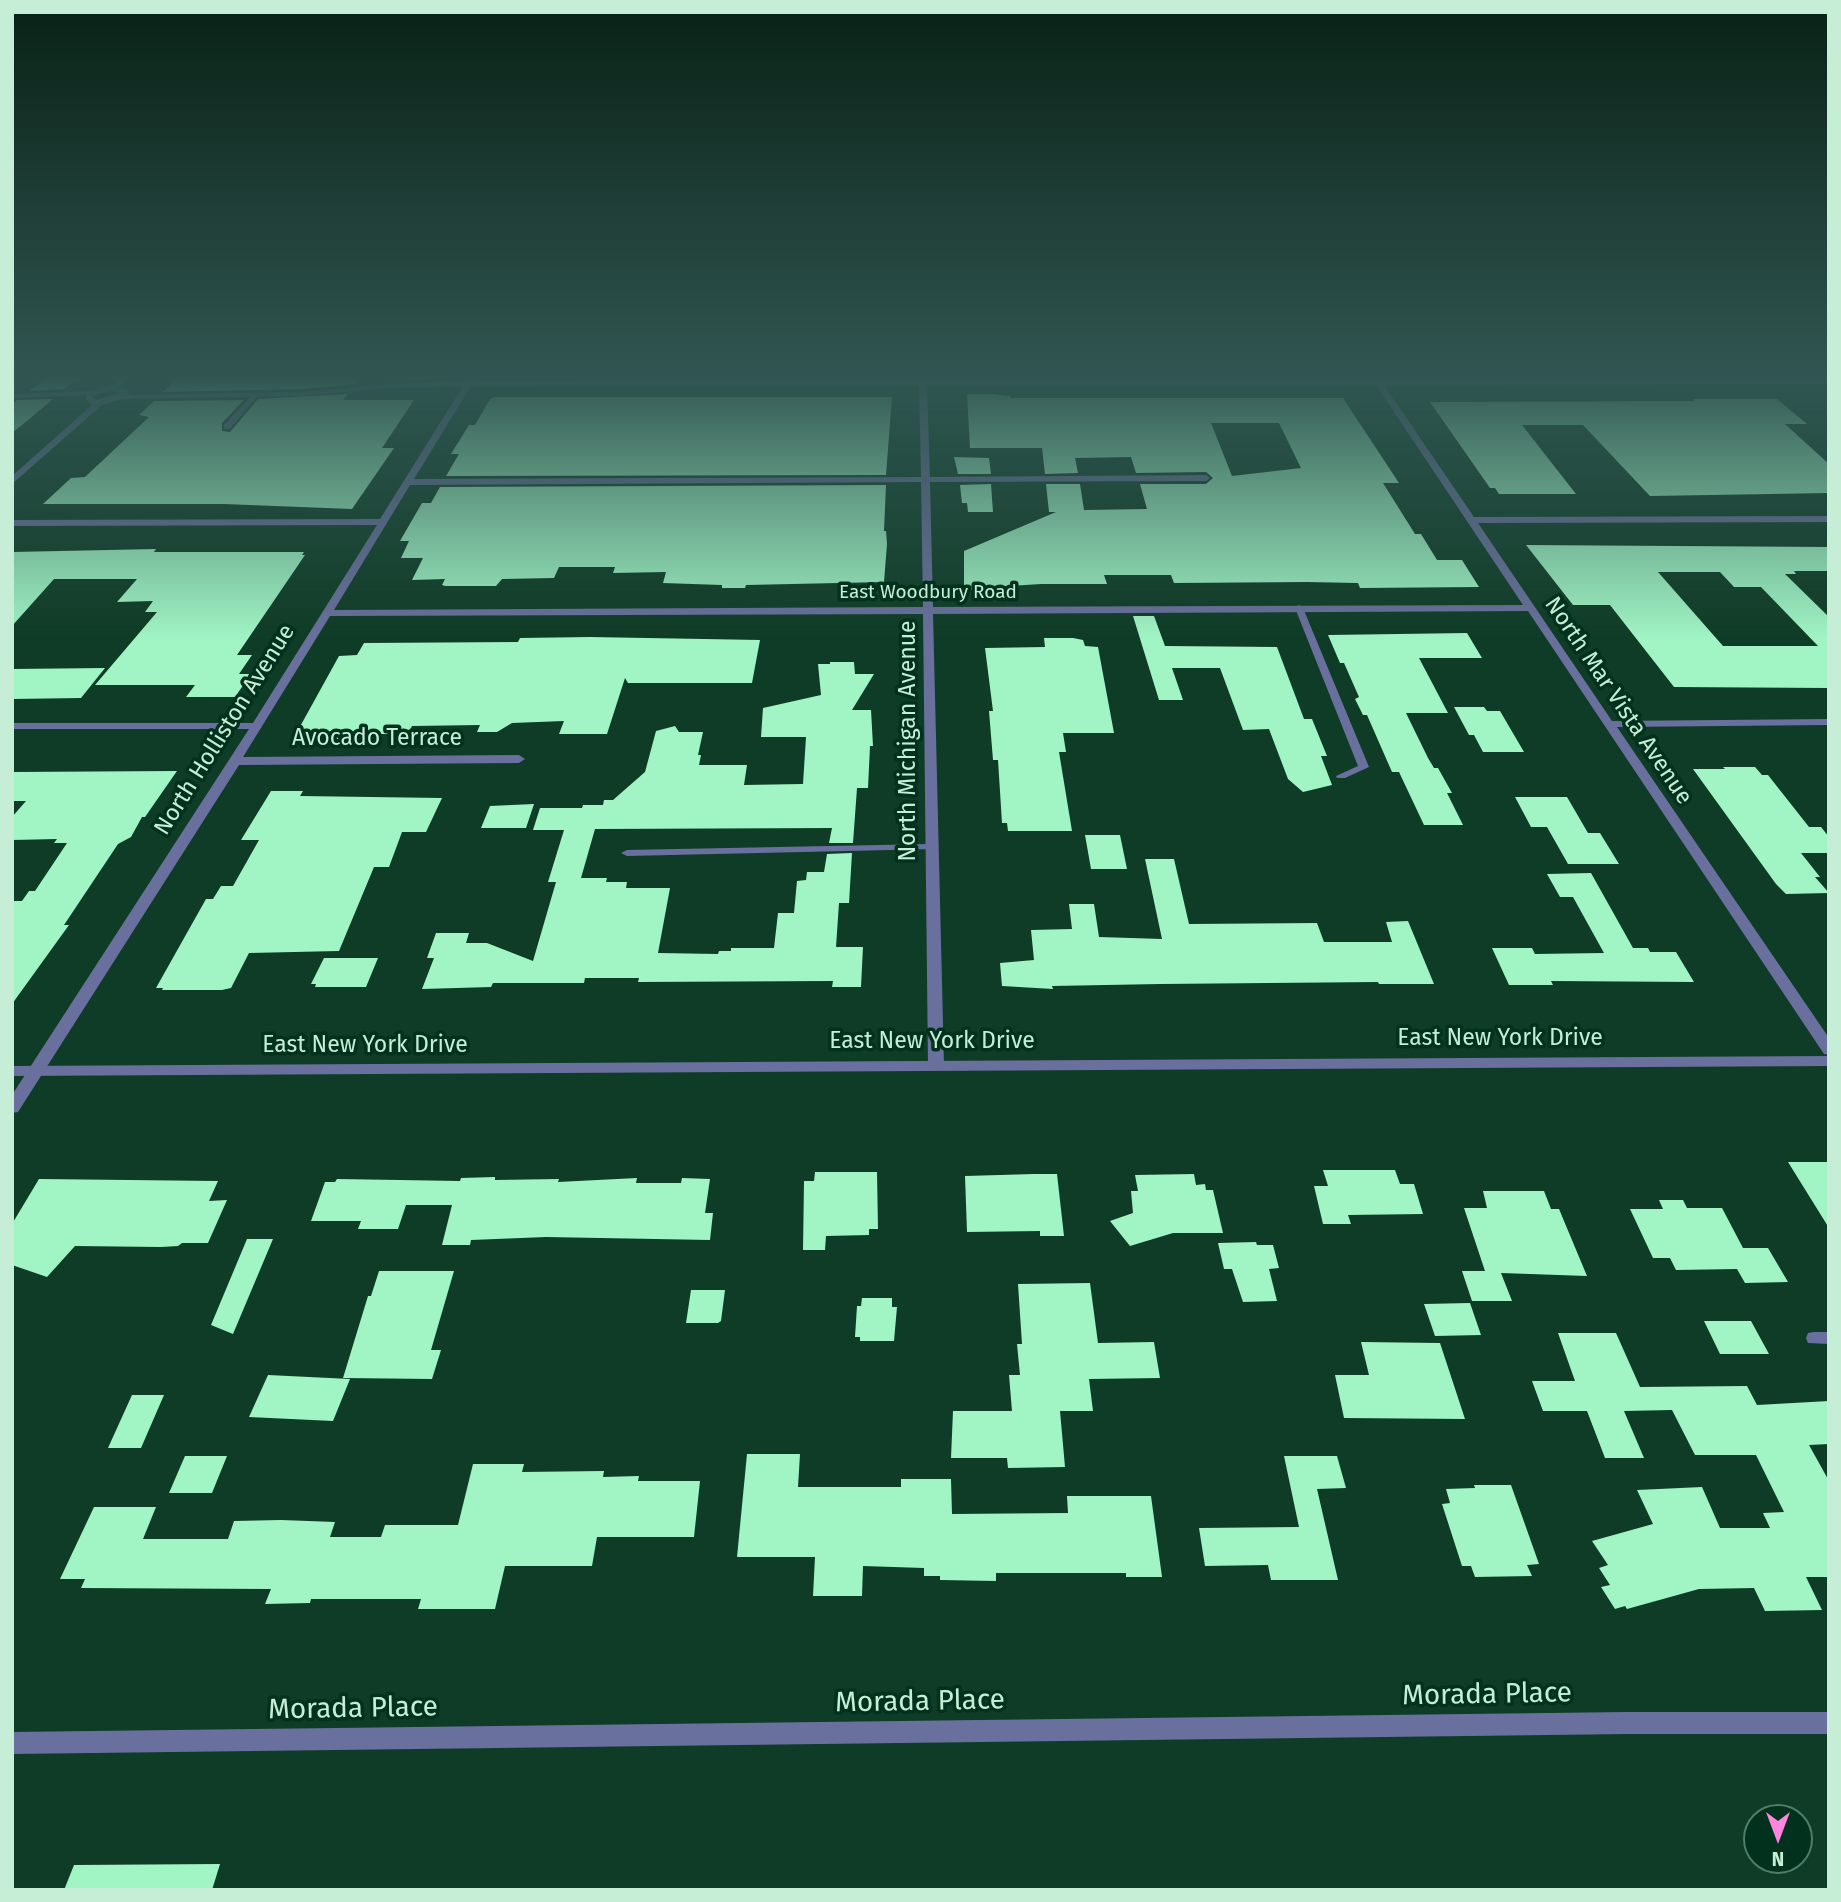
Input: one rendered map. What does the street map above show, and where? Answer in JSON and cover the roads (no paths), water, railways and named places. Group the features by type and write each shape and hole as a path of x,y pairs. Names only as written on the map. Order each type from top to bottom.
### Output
{"street":[{"path":"12,481 29,464"},
{"name":"North Holliston Avenue","path":"12,1108 234,761 418,464"},
{"name":"North Michigan Avenue","path":"925,464 930,610 930,848 936,1065"},
{"name":"North Mar Vista Avenue","path":"1433,464 1829,1050"},
{"path":"407,482 1206,478"},
{"path":"1470,520 1829,519"},
{"path":"12,523 383,522"},
{"name":"East Woodbury Road","path":"325,613 1530,608"},
{"path":"1607,724 1829,722"},
{"path":"12,726 256,726"},
{"name":"Avocado Terrace","path":"234,761 520,760"},
{"name":"East New York Drive","path":"12,1071 1829,1060"},
{"name":"Morada Place","path":"12,1743 1628,1723 1829,1723"}],"lane":[{"path":"1299,608 1364,767 1341,776"},
{"path":"627,853 930,848"}]}
